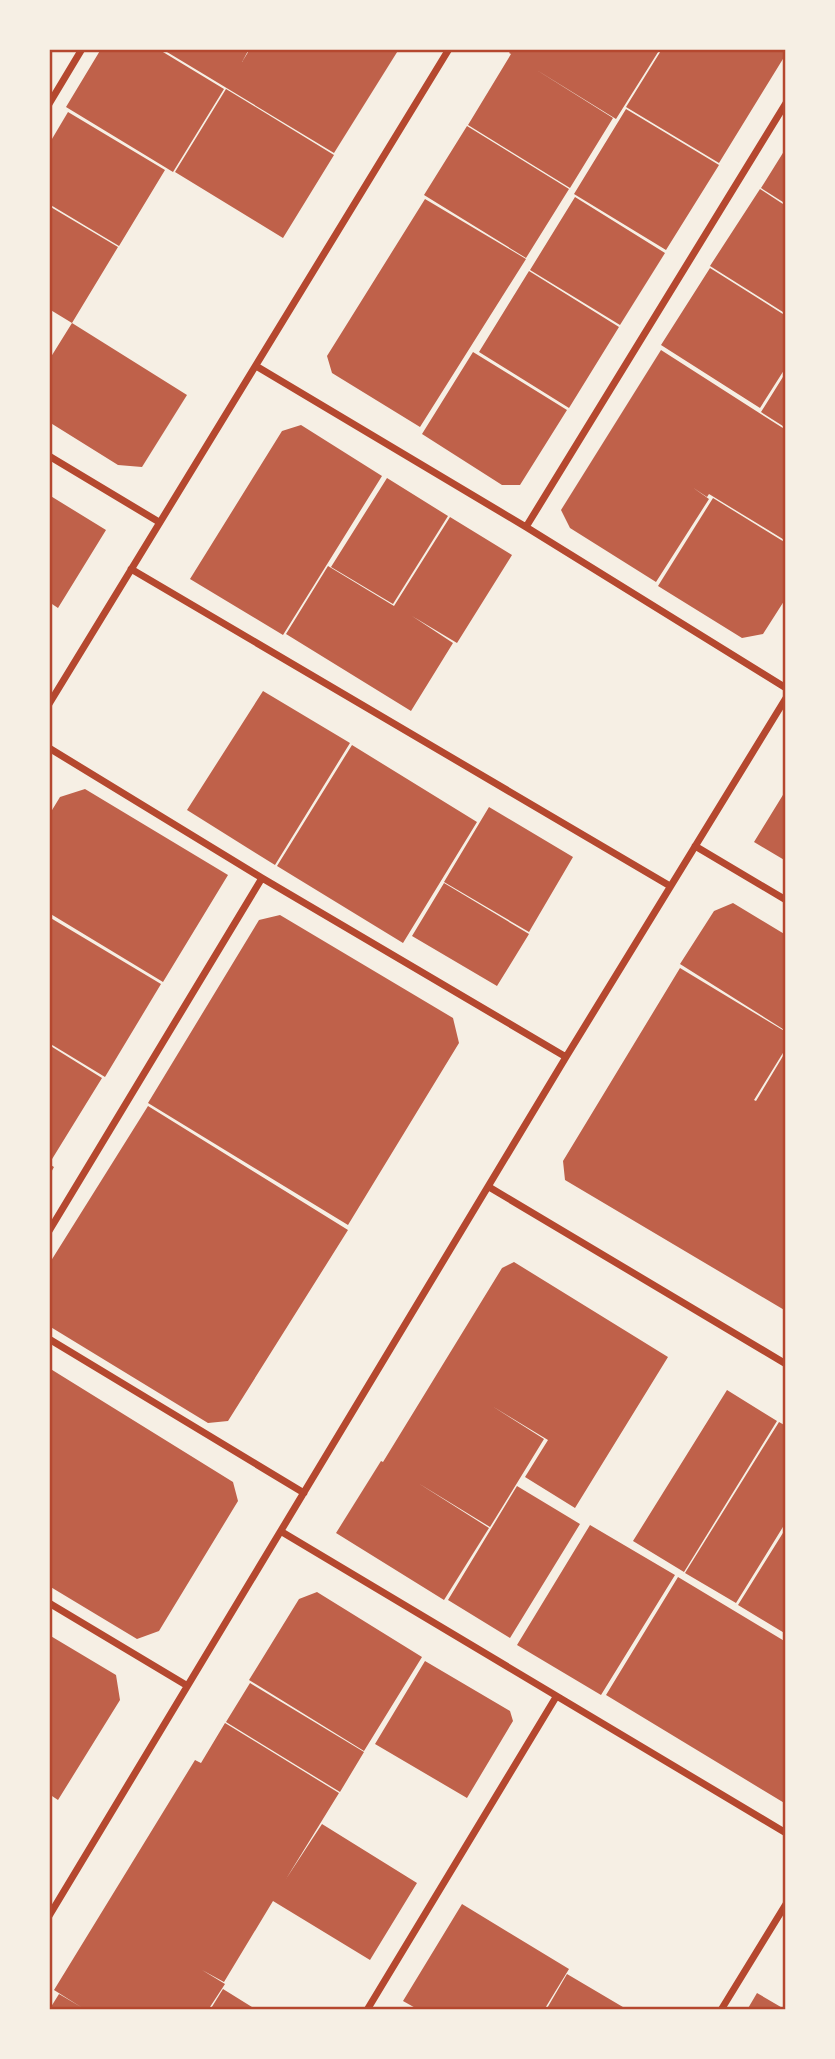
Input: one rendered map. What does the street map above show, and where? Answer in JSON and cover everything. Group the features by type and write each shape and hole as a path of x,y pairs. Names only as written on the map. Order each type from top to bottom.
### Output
{"street":[{"path":"49,104 82,49"},
{"path":"49,704 449,49"},
{"path":"526,527 786,103"},
{"path":"256,366 526,527 786,688"},
{"path":"49,456 159,522"},
{"path":"131,569 670,886"},
{"path":"49,1916 186,1685 282,1532 566,1057 786,698"},
{"path":"49,748 262,878 566,1057"},
{"path":"695,846 786,900"},
{"path":"49,1231 262,878"},
{"path":"489,1187 786,1364"},
{"path":"49,1339 304,1493"},
{"path":"282,1532 786,1833"},
{"path":"49,1603 186,1685"},
{"path":"367,2010 556,1697"},
{"path":"721,2010 786,1904"}],"building":[{"path":"101,49 158,49 224,89 173,172 66,107"},
{"path":"162,49 249,49 242,62 250,49 399,49 334,153"},
{"path":"512,49 660,49 616,119 535,69 613,118 570,188 468,125"},
{"path":"662,49 786,49 786,54 719,163 626,107"},
{"path":"226,89 334,155 283,238 175,172"},
{"path":"626,109 719,165 666,250 574,194"},
{"path":"68,112 165,170 119,246 49,204 49,144"},
{"path":"467,126 569,189 526,258 424,195"},
{"path":"786,148 786,204 761,188"},
{"path":"760,189 786,206 786,314 710,266"},
{"path":"575,197 665,253 620,325 530,270"},
{"path":"425,199 526,259 420,427 332,373 327,356"},
{"path":"49,206 118,247 72,323 49,309"},
{"path":"710,268 786,316 786,367 760,408 661,345"},
{"path":"529,271 619,327 569,408 479,352"},
{"path":"72,323 187,395 142,467 118,465 49,422 49,360"},
{"path":"661,350 786,430 786,541 709,494 707,497 692,487 709,499 656,582 570,528 561,510"},
{"path":"473,352 567,410 520,485 502,485 422,434"},
{"path":"786,372 786,428 761,412"},
{"path":"301,425 382,476 283,635 190,579 282,431"},
{"path":"387,478 448,516 393,604 331,567"},
{"path":"49,495 106,530 58,608 49,602"},
{"path":"713,498 786,543 786,598 763,634 742,638 658,586"},
{"path":"450,517 512,555 457,643 412,616 453,643 411,711 286,634 328,566 394,606"},
{"path":"263,691 350,743 275,865 187,810"},
{"path":"352,745 477,822 403,943 277,866"},
{"path":"85,789 228,875 163,982 49,913 49,815 60,797"},
{"path":"786,790 786,861 754,842"},
{"path":"489,807 573,857 529,932 444,882"},
{"path":"444,883 529,934 497,986 412,936"},
{"path":"733,903 786,935 786,1031 680,964 714,911"},
{"path":"280,915 453,1018 459,1043 348,1225 148,1103 259,920"},
{"path":"49,917 161,984 105,1077 49,1043"},
{"path":"680,968 786,1032 786,1048 754,1100 756,1101 786,1051 786,1311 565,1180 563,1161"},
{"path":"49,1045 102,1078 49,1164"},
{"path":"148,1106 348,1230 228,1421 208,1423 49,1326 49,1264"},
{"path":"514,1262 668,1357 575,1508 525,1477 548,1440 492,1406 544,1439 490,1527 418,1483 489,1528 444,1600 336,1533 381,1461 383,1462 502,1268"},
{"path":"49,1368 233,1482 238,1501 159,1631 137,1639 49,1586"},
{"path":"727,1390 777,1421 684,1572 633,1541"},
{"path":"779,1422 786,1426 786,1522 736,1603 685,1573"},
{"path":"517,1486 580,1524 510,1638 448,1600"},
{"path":"590,1525 675,1575 601,1695 517,1645"},
{"path":"786,1528 786,1634 738,1605"},
{"path":"678,1577 786,1642 786,1804 606,1695"},
{"path":"317,1592 422,1657 364,1751 249,1680 299,1599"},
{"path":"49,1635 116,1675 120,1700 58,1800 49,1794"},
{"path":"425,1661 510,1711 513,1721 467,1798 375,1744"},
{"path":"250,1683 364,1752 340,1792 226,1722"},
{"path":"225,1723 339,1793 286,1879 322,1824 417,1883 370,1960 273,1901 224,1982 202,1970 225,1984 208,2010 49,2010 59,1994 81,2007 54,1990 195,1760 201,1763"},
{"path":"462,1904 569,1969 544,2010 419,2010 403,2001"},
{"path":"567,1974 628,2010 546,2010"},
{"path":"223,1989 257,2010 210,2010"},
{"path":"757,1993 786,2010 747,2010"}]}
